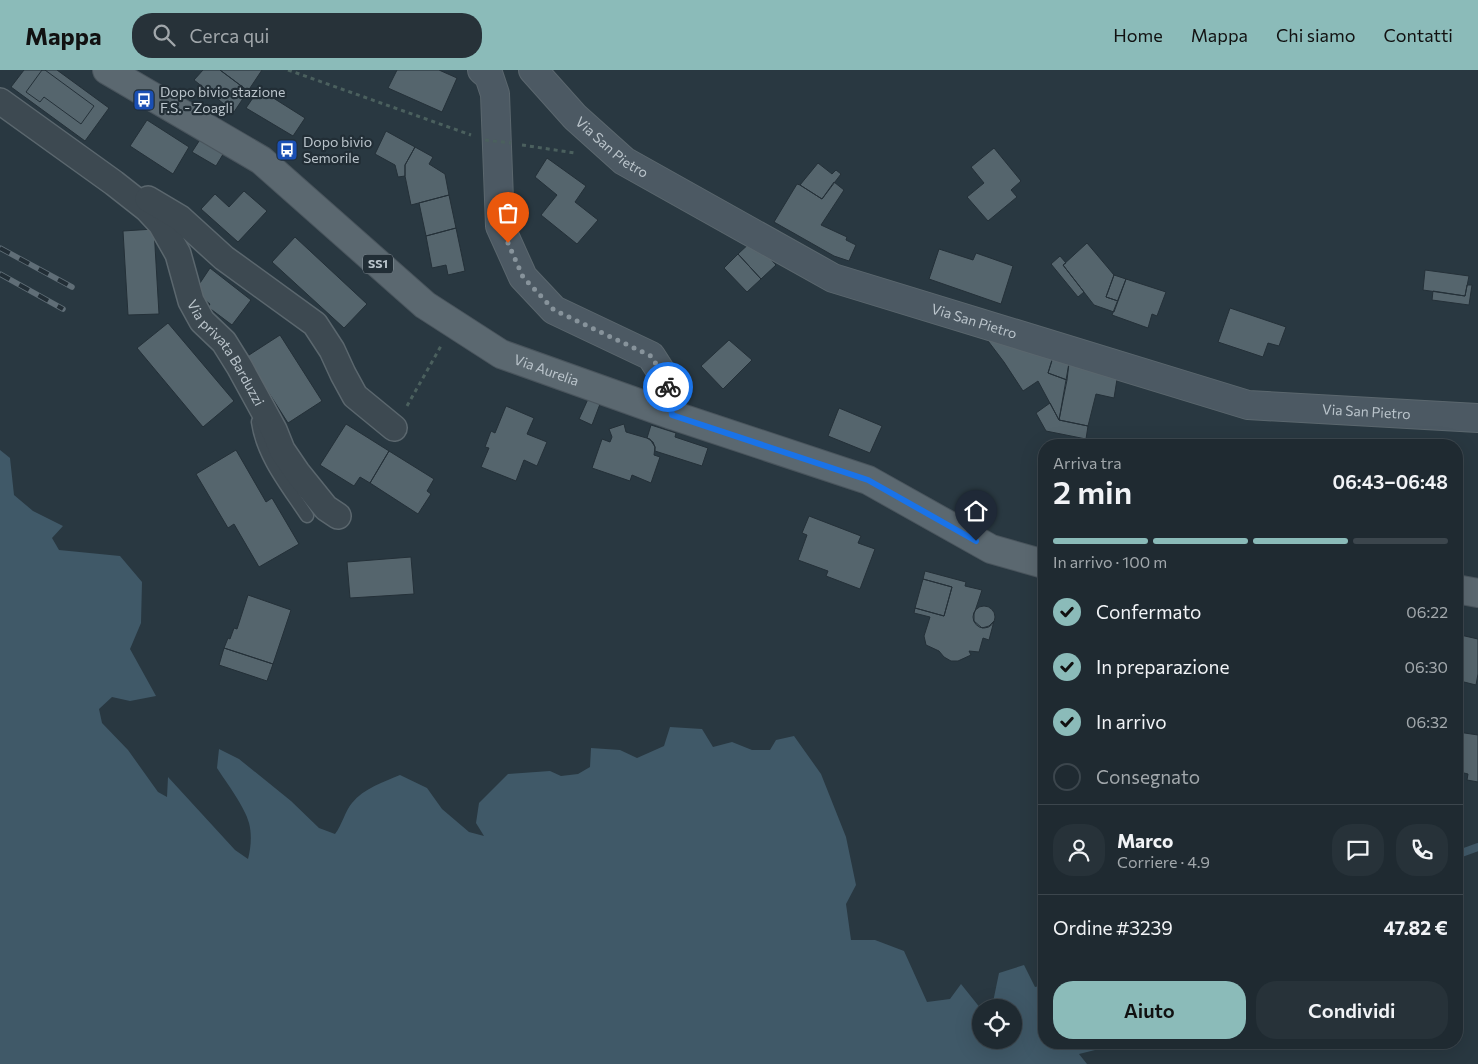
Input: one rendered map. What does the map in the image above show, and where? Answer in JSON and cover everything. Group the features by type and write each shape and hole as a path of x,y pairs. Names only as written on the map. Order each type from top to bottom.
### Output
{"main road":[{"name":"Via Aurelia","path":"107,70 261,160 424,305 500,354 672,415 868,480 991,549 1038,562"},
{"path":"1463,590 1478,593"}],"street":[{"path":"482,70 489,76 496,94 500,226 523,277 554,310 651,356 667,381 672,415"},
{"name":"Via San Pietro","path":"533,70 575,117 624,161 833,278 1248,405 1478,418"},
{"name":"Via privata Barduzzi","path":"0,101 120,187 147,209 161,224 178,254 191,301 202,321 224,342 266,415 282,450 297,472 326,508 338,516"},
{"name":"Via privata Barduzzi","path":"120,187 155,202 180,218 224,258 315,324 332,350 355,396 394,428"}],"lane":[{"path":"266,415 258,422 260,434 272,463 307,516"}],"path":[{"path":"288,70 485,140 512,143"},
{"path":"521,144 577,153"},
{"path":"394,428 453,324"}],"water":[{"path":"0,450 10,458 14,495 33,511 63,526 52,538 59,550 120,556 142,582 141,623 130,649 156,696 130,701 112,697 99,709 102,723 128,750 158,792 167,797 168,777 235,850 248,859 251,841 249,823 239,802 217,768 219,749 239,759 291,801 319,828 335,834 350,806 362,793 400,775 427,788 442,809 469,832 484,836 476,823 479,803 508,774 550,771 561,776 578,774 590,767 591,748 620,750 637,758 664,746 670,727 702,729 713,747 732,742 752,750 770,750 776,740 794,736 821,774 846,837 856,885 846,904 851,940 875,940 904,951 927,1002 950,999 961,984 973,999 972,1049 1022,1049 1022,999 994,999 999,973 1024,965 1035,987 1038,986 1038,1049 1099,1049 1079,1054 1087,1064 0,1064"}],"building":[{"path":"24,70 57,70 109,108 85,141 11,87"},
{"path":"42,70 45,70 94,106 81,124 44,97 40,102 26,92"},
{"path":"203,70 220,70 248,91 234,112 194,80"},
{"path":"220,70 262,70 248,91"},
{"path":"397,70 439,70 457,78 442,112 388,88"},
{"path":"259,89 305,118 293,136 246,108"},
{"path":"147,120 189,147 173,174 130,146"},
{"path":"386,131 415,147 405,165 405,176 398,177 395,165 375,154"},
{"path":"201,138 225,151 216,166 192,152"},
{"path":"415,147 433,157 429,164 445,174 449,195 411,205 405,176 405,165"},
{"path":"994,148 1021,181 1011,190 1017,197 988,221 967,197 984,183 971,167"},
{"path":"547,158 586,186 575,202 598,220 577,244 541,215 557,195 535,177"},
{"path":"818,163 832,174 836,170 841,174 822,199 800,185"},
{"path":"834,182 844,190 821,225 847,237 846,240 856,245 849,261 834,256 774,222 797,184 822,199"},
{"path":"244,191 267,211 238,242 201,209 215,194 229,207"},
{"path":"449,195 456,228 426,236 419,203"},
{"path":"456,228 465,271 448,275 446,265 432,268 426,236"},
{"path":"154,229 159,314 128,315 123,231"},
{"path":"295,237 367,304 344,328 272,262"},
{"path":"753,240 776,265 761,279 738,254"},
{"path":"1087,243 1114,275 1106,297 1118,301 1114,312 1094,305 1063,265"},
{"path":"939,249 973,260 976,253 1013,266 1001,304 929,279"},
{"path":"738,254 761,279 747,292 724,268"},
{"path":"1060,256 1066,263 1063,265 1084,292 1078,297 1051,264"},
{"path":"210,268 251,300 232,325 208,307 210,304 199,296 198,286"},
{"path":"1425,270 1469,276 1465,296 1423,290"},
{"path":"1114,275 1126,279 1118,301 1106,297"},
{"path":"1126,279 1166,292 1157,316 1152,314 1148,328 1112,315"},
{"path":"1467,285 1472,285 1469,305 1432,300 1433,291 1465,296"},
{"path":"1230,308 1286,327 1279,346 1268,343 1263,357 1218,342"},
{"path":"168,323 234,401 203,427 137,348"},
{"path":"280,335 322,401 288,423 246,357"},
{"path":"985,337 1053,357 1048,373 1067,380 1059,420 1038,381 1023,391"},
{"path":"729,340 752,360 723,389 701,366"},
{"path":"1053,357 1069,363 1067,380 1048,373"},
{"path":"1069,363 1118,373 1114,398 1096,394 1088,426 1059,420"},
{"path":"588,399 600,404 592,425 579,419"},
{"path":"1050,403 1059,420 1088,426 1086,439 1046,431 1036,413"},
{"path":"506,406 534,418 527,434 547,442 537,466 524,460 516,481 481,467 489,448 485,447 491,431 495,433"},
{"path":"839,408 882,426 870,453 828,436"},
{"path":"346,424 389,451 370,483 360,477 354,486 320,465"},
{"path":"624,424 626,432 650,439 655,447 654,455 660,457 651,483 632,475 630,481 592,468 602,439 610,442 612,437 609,429"},
{"path":"651,425 676,433 675,437 708,448 702,466 655,451 653,442 647,438"},
{"path":"236,450 266,502 272,498 299,544 259,567 234,524 228,528 196,474"},
{"path":"389,451 434,479 427,491 431,494 418,514 370,483"},
{"path":"809,516 861,536 858,543 875,549 860,589 826,576 828,571 798,560 807,535 802,533"},
{"path":"411,557 414,594 350,598 347,562"},
{"path":"925,571 966,582 965,586 982,590 974,614 974,621 982,628 989,626 994,621 989,640 983,638 979,652 969,651 971,655 958,661 951,661 939,651 926,645 924,636 930,617 914,613 915,608 944,616 952,587 923,579"},
{"path":"923,579 952,587 944,616 915,608"},
{"path":"248,595 291,610 273,664 224,648 234,628 237,629"},
{"path":"984,606 992,609 995,617 992,625 984,628 976,625 973,617 976,609"},
{"path":"1463,636 1478,639 1478,674 1476,685 1463,682"},
{"path":"224,648 273,664 267,681 219,665"},
{"path":"1463,733 1478,735 1478,782 1467,780 1468,774 1463,773"}],"waterway":[{"path":"1463,852 1478,847"}],"railway":[{"path":"0,248 72,287"},
{"path":"0,274 63,309"}],"way so far":[{"path":"508,243 523,277 554,310 651,356 667,381 668,387"}],"place":[{"name":"Dopo bivio stazione F.S. - Zoagli","path":"144,100"},
{"name":"Dopo bivio Semorile","path":"287,150"}],"route":[{"path":"668,387 672,415 868,480 976,541"}]}
